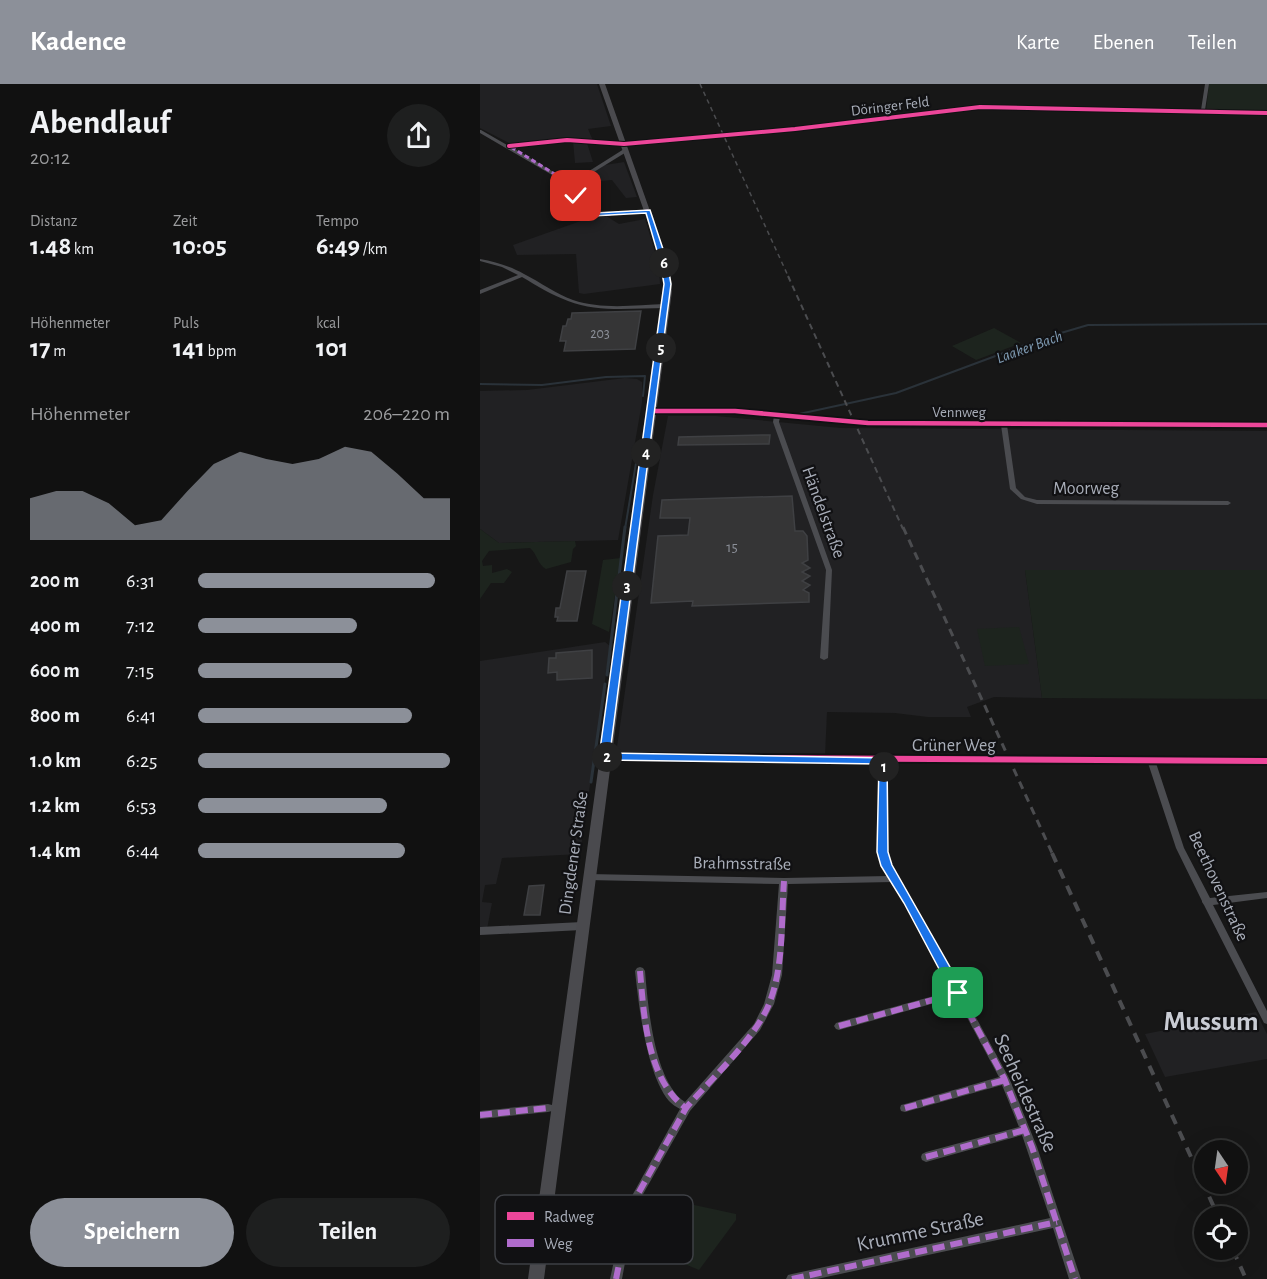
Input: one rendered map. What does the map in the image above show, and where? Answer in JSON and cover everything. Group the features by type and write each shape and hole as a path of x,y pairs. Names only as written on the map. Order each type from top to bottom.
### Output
{"main road":[{"name":"Dingdener Straße","path":"547,1195 666,306 667,279 648,211 602,84"},
{"name":"Dingdener Straße","path":"536,1279 538,1264"}],"street":[{"path":"1203,111 1207,84"},
{"name":"Döringer Feld","path":"509,146 567,140 625,147 980,107 1267,113"},
{"path":"480,131 561,178 594,215 648,211"},
{"path":"561,178 587,174 625,147"},
{"path":"480,260 496,262 581,304 604,307 666,306"},
{"path":"480,292 523,275"},
{"name":"Vennweg","path":"652,411 718,410 861,423 1267,425"},
{"name":"Händelstraße","path":"777,415 776,422 829,570 824,658"},
{"name":"Moorweg","path":"1004,424 1013,489 1023,498 1037,502 1228,503"},
{"name":"Grüner Weg","path":"604,757 1267,761"},
{"name":"Seeheidestraße","path":"884,760 883,852 887,866 1005,1080 1025,1130 1075,1279"},
{"name":"Beethovenstraße","path":"1151,760 1180,848 1267,1020"},
{"name":"Brahmsstraße","path":"588,877 784,881 895,879"},
{"path":"638,1195 686,1107 757,1027 769,1004 777,975 784,881"},
{"path":"1206,902 1267,895"},
{"path":"480,931 582,926"},
{"path":"640,971 647,1026 660,1074 672,1098 686,1107"},
{"path":"839,1026 958,993"},
{"path":"905,1107 1005,1080"},
{"path":"480,1115 548,1108"},
{"path":"926,1157 1025,1130"},
{"name":"Krumme Straße","path":"792,1279 1057,1222"},
{"path":"616,1279 619,1264"}],"shaded area":[{"path":"480,84 597,84 611,126 588,129 594,143 587,143 593,162 575,163 573,141 515,146 480,128"},
{"path":"1209,84 1267,84 1267,112 1206,111"},
{"path":"624,162 637,197 626,198 612,180 579,183 574,177 584,176 605,165"},
{"path":"606,216 619,224 645,219 659,265 660,284 579,293 576,254 517,255 513,245 592,217"},
{"path":"994,328 1021,343 976,360 952,346"},
{"path":"625,378 642,382 642,402 618,540 499,543 480,529 480,391 527,390"},
{"path":"668,416 716,416 841,428 1267,431 1267,570 1025,570 1042,698 994,697 967,707 971,717 827,712 825,756 616,754 653,495"},
{"path":"480,529 499,543 575,541 576,546 573,549 571,562 546,569 530,548 489,551 482,561 483,566 492,565 492,573 507,569 512,572 504,583 491,583 480,599"},
{"path":"621,558 609,632 592,624 603,560"},
{"path":"1025,570 1267,570 1267,699 1042,698"},
{"path":"1019,627 1029,664 985,666 977,629"},
{"path":"605,642 610,646 580,854 502,858 496,884 485,885 482,902 492,903 487,929 480,929 480,661"},
{"path":"1256,1012 1267,1034 1267,1059 1165,1077 1145,1034"},
{"path":"693,1205 736,1214 736,1220 699,1270 685,1264 693,1264"}],"building":[{"path":"641,311 635,349 564,351 566,341 560,341 563,326 566,326 568,319 571,319 572,313"},
{"path":"770,435 769,444 678,445 679,437"},
{"path":"792,496 795,531 803,531 807,536 808,560 802,563 810,568 802,572 810,576 802,581 810,585 803,590 809,593 809,602 692,606 693,601 651,603 658,536 688,535 690,518 660,518 662,500"},
{"path":"567,571 586,571 577,621 557,621 556,608 560,608"},
{"path":"592,650 592,678 557,680 557,672 548,673 549,658 556,658 556,653"},
{"path":"544,885 540,915 524,915 529,886"}],"waterway":[{"name":"Laaker Bach","path":"799,414 896,393 1044,338 1088,325 1267,324"},
{"path":"480,384 542,385 606,377 645,376 643,396"},
{"name":"Laaker Bach","path":"625,529 638,451"},
{"name":"Laaker Bach","path":"607,675 625,527"},
{"name":"Laaker Bach","path":"591,782 605,684"}],"railway":[{"path":"700,84 789,278"},
{"path":"788,276 903,529"},
{"path":"903,527 1053,855"},
{"path":"1052,853 1213,1206"},
{"path":"1237,1260 1246,1279"}],"marked path":[{"path":"511,147 561,178 594,215 648,211"},
{"path":"877,760 884,760 883,852 887,866 908,900 1004,1078 1032,1147 1075,1279"},
{"path":"640,971 646,1018 658,1070 672,1098 686,1108 757,1027 769,1004 777,975 784,881"},
{"path":"839,1026 958,993"},
{"path":"905,1108 1005,1080"},
{"path":"480,1115 548,1108"},
{"path":"638,1195 686,1108"},
{"path":"926,1157 1025,1130"},
{"path":"792,1279 1057,1222"},
{"path":"616,1279 619,1264"}],"cycle path":[{"path":"509,146 567,140 624,144 795,129 980,107 1267,113"},
{"path":"652,411 735,411 868,423 1267,425"},
{"path":"604,757 1267,761"}],"district":[{"name":"Mussum","path":"1211,1020"}],"route":[{"path":"576,196 594,215 648,211 664,261 668,284 604,757 884,760 883,852 887,866 958,993"}]}
